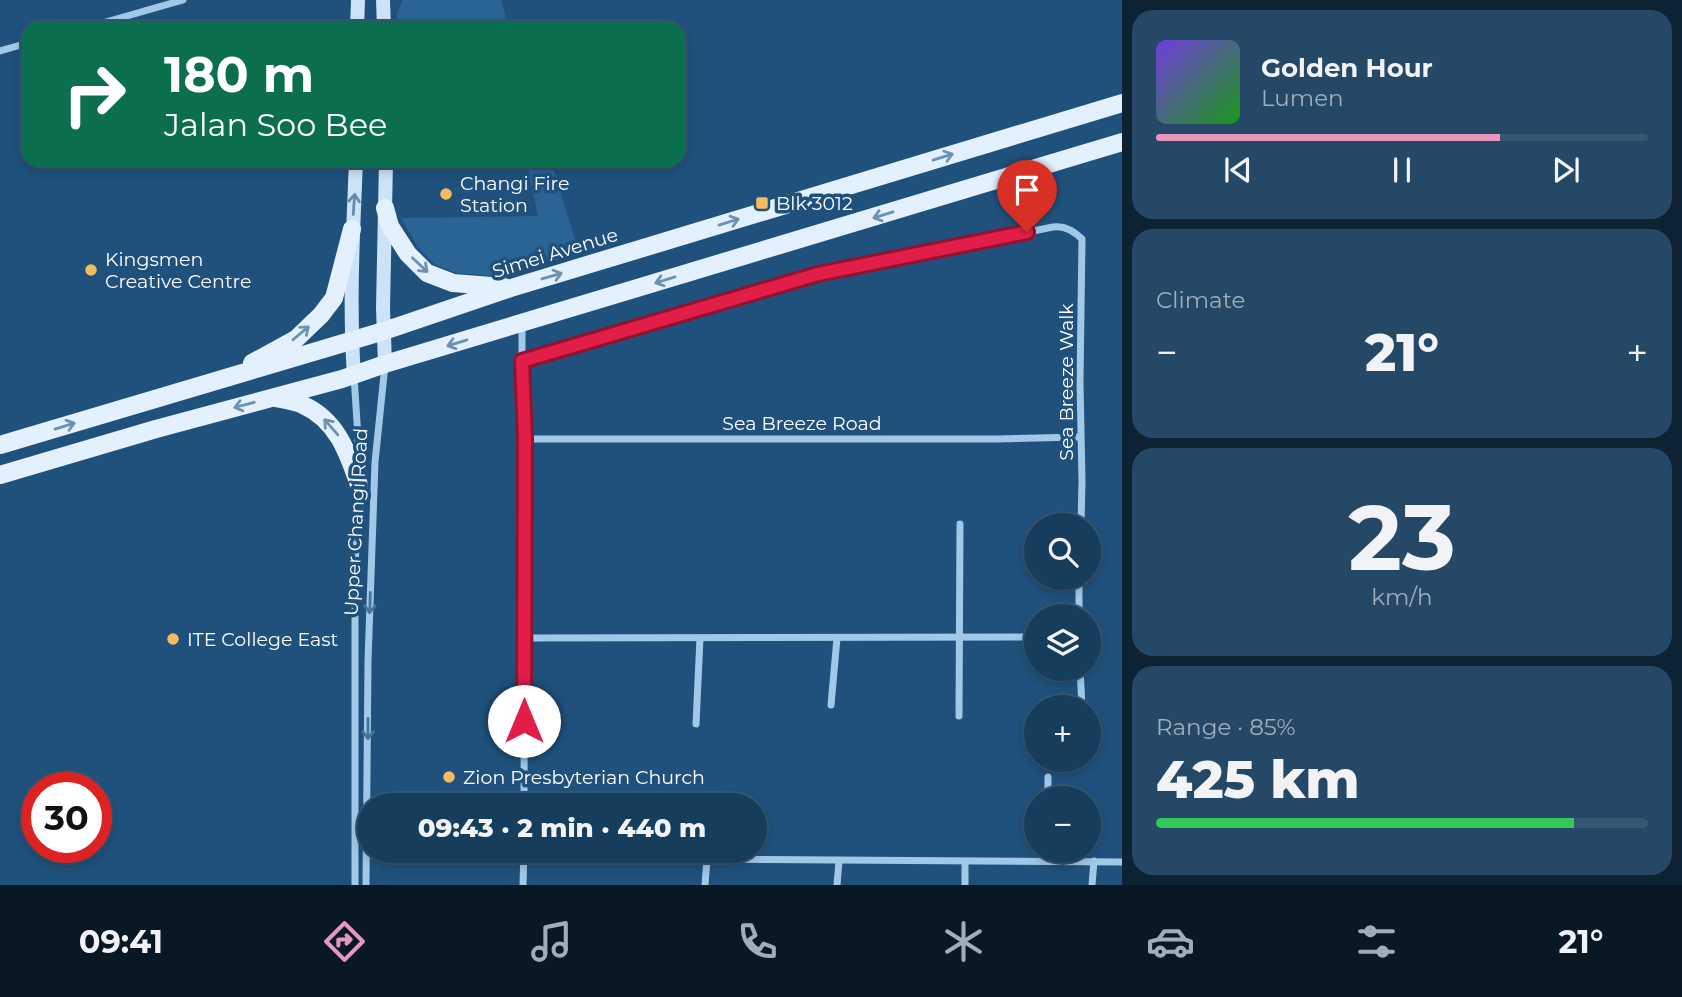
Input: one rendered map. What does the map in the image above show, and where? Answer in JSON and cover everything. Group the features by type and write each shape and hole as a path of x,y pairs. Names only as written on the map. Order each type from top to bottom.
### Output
{"main road":[{"name":"Simei Avenue","path":"0,445 384,331 511,288 1122,103"},
{"path":"0,475 354,376 385,364 1122,142"},
{"path":"385,208 390,226 408,254 427,273 453,283 511,288"},
{"path":"221,380 296,339 321,315 334,298 352,229"},
{"path":"275,397 303,405 321,416 335,430 345,446 359,485"}],"street":[{"path":"110,21 183,0"},
{"path":"346,0 356,21"},
{"path":"357,21 358,0"},
{"path":"383,0 384,21"},
{"path":"0,51 21,46"},
{"name":"Upper Changi Road","path":"355,885 355,568 360,464 351,340 356,168"},
{"name":"Upper Changi Road","path":"366,885 368,661 375,462 385,364 386,168"},
{"name":"Sea Breeze Walk","path":"522,361 818,274 1059,226 1070,229 1082,239 1081,513"},
{"path":"522,323 525,439 524,793"},
{"name":"Sea Breeze Road","path":"525,439 1080,437"},
{"path":"959,716 960,524"},
{"path":"525,638 1024,636"},
{"path":"696,724 699,638"},
{"path":"831,705 836,638"},
{"path":"1048,777 1048,786"},
{"path":"767,860 1024,861"},
{"path":"837,885 839,861"},
{"path":"1101,861 1122,862"},
{"path":"965,862 965,885"},
{"path":"523,885 524,863"},
{"path":"705,885 707,863"},
{"path":"1092,885 1094,863"}],"shaded area":[{"path":"403,0 501,0 507,21 397,21 397,13"},
{"path":"528,168 553,168 579,253 507,277 457,273 435,265 418,247 401,218 538,216"}],"place":[{"name":"Changi Fire Station","path":"446,194"},
{"name":"Blk 3012","path":"762,203"},
{"name":"Kingsmen Creative Centre","path":"91,270"},
{"name":"ITE College East","path":"173,639"},
{"name":"Zion Presbyterian Church","path":"449,777"}],"route":[{"path":"524,721 525,439 522,361 818,274 1027,232"}]}
